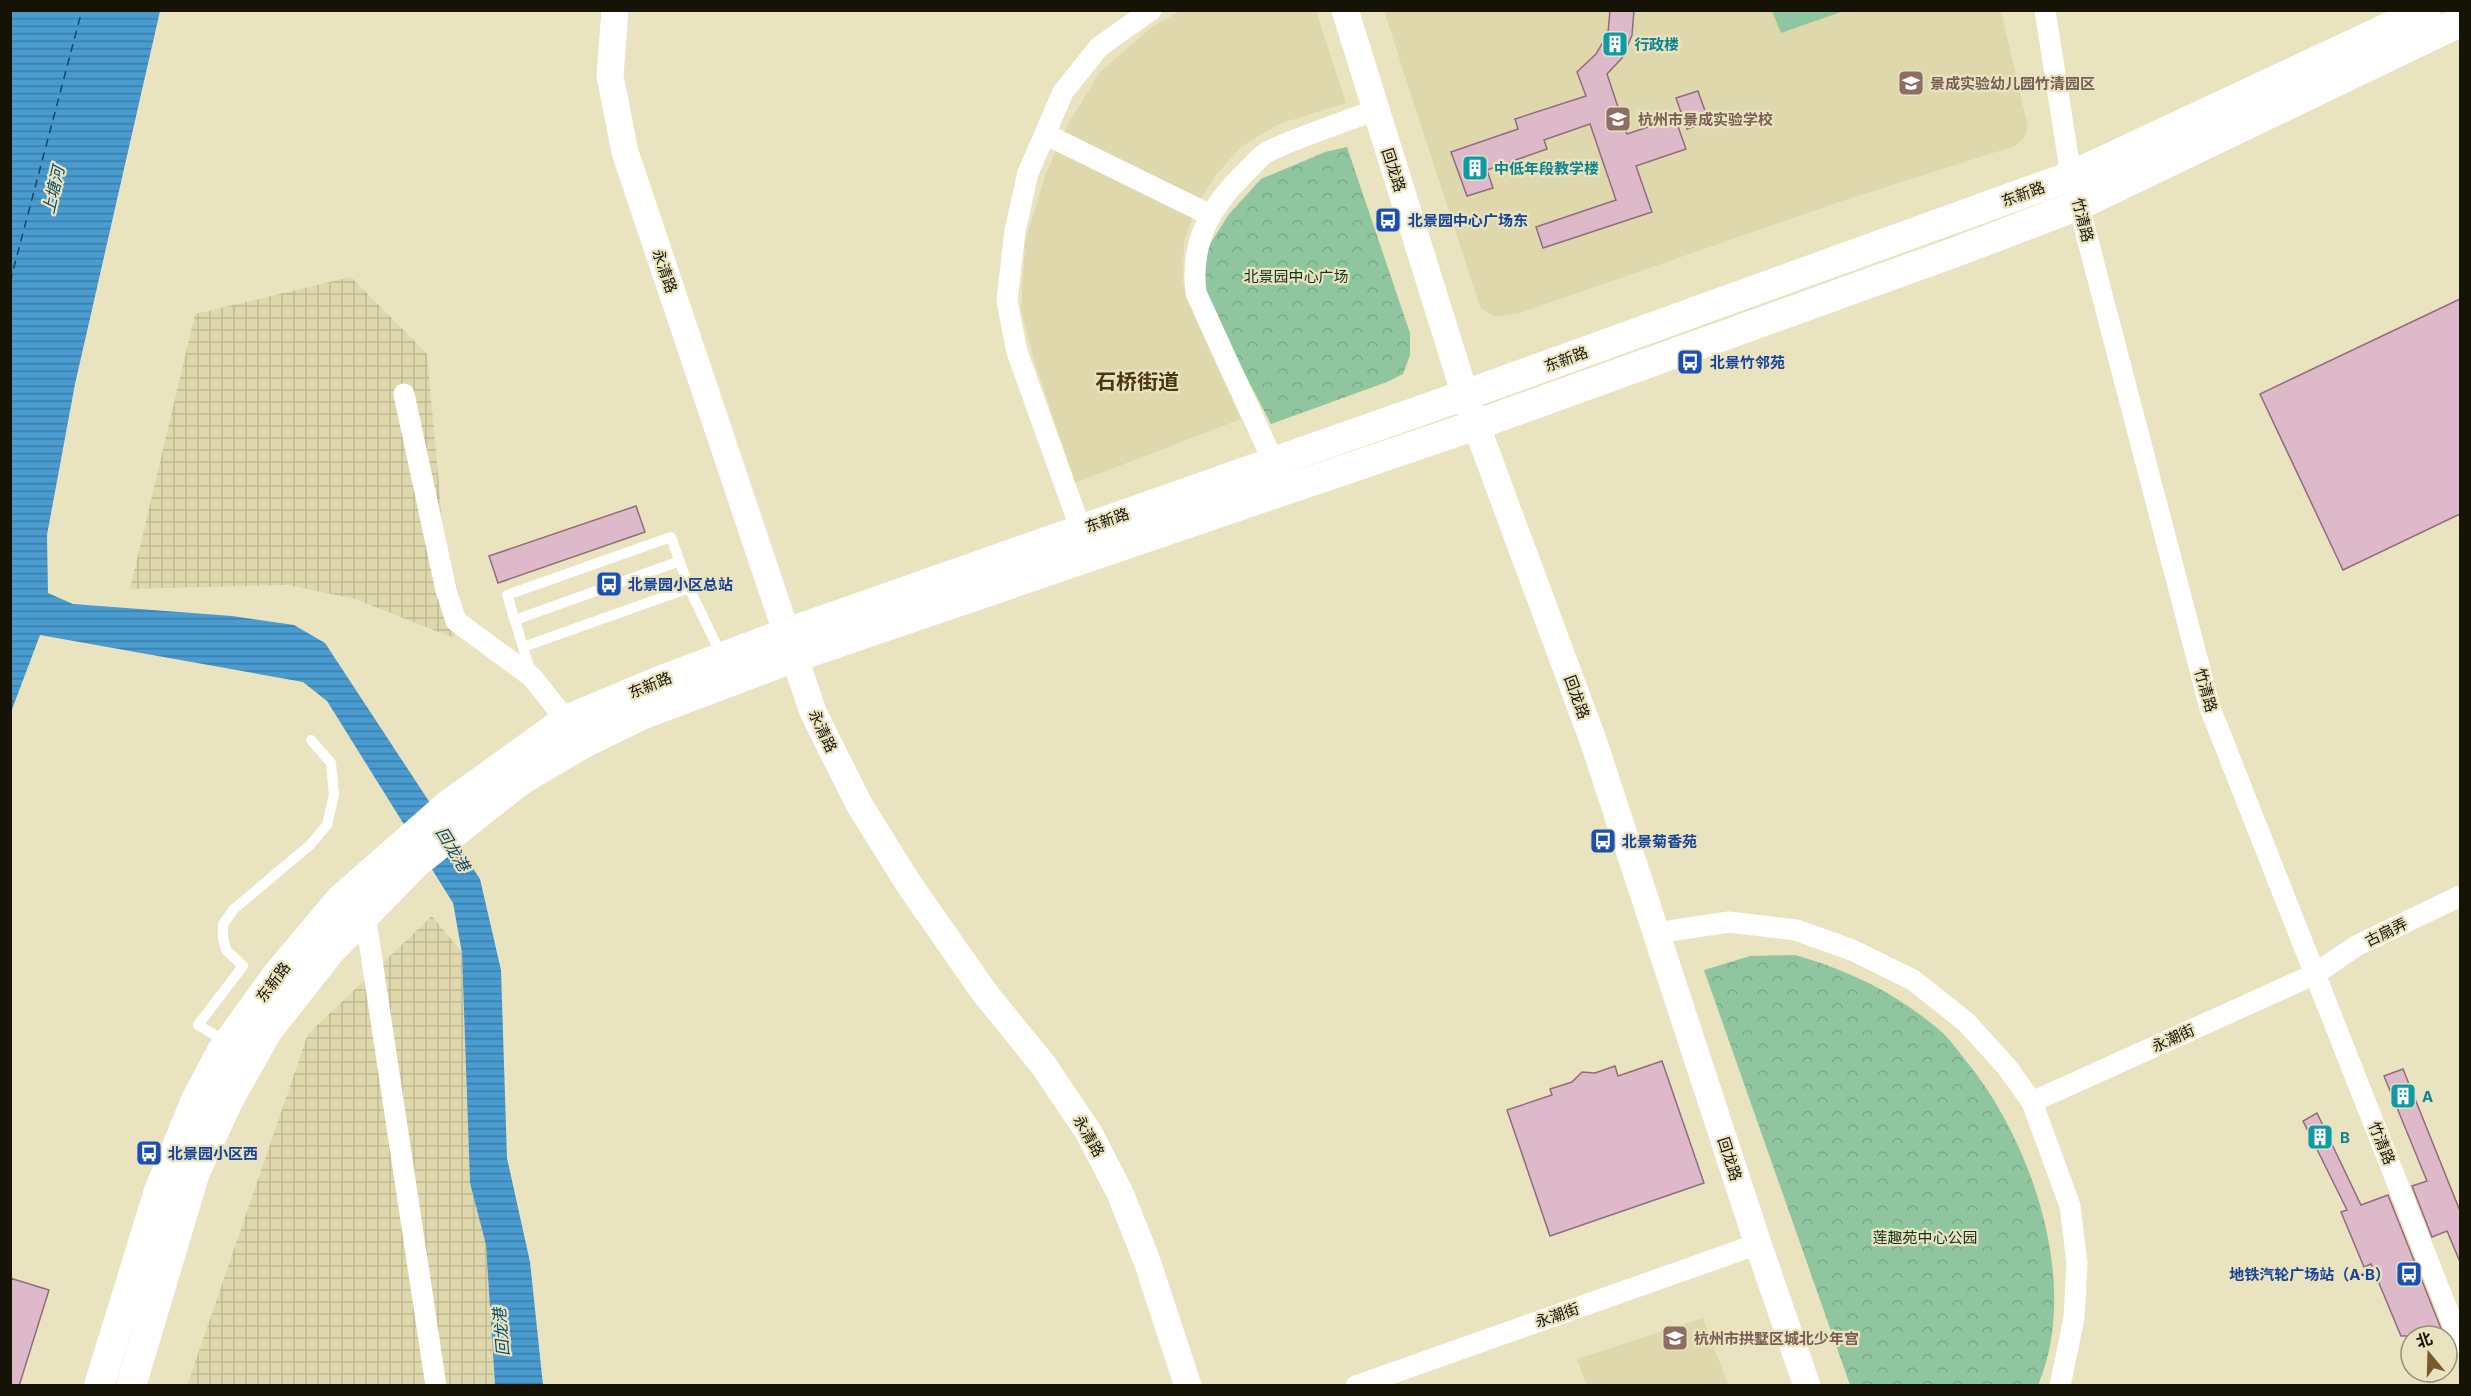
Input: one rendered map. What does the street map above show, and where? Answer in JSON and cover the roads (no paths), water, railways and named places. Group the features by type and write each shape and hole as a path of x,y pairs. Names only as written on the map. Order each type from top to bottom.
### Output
{"main road":[{"name":"东新路","path":"454,816 580,745 791,645 1081,530 1465,395 2071,176 2426,10"},
{"name":"东新路","path":"99,1386 159,1191 196,1100 228,1043 277,975 340,899 408,854 566,720 722,657 791,645 1476,425 1953,253 2079,205 2460,22"},
{"name":"东新路","path":"131,1386 195,1172 230,1097 268,1030 331,950 365,914 408,854"}],"street":[{"name":"永清路","path":"615,10 610,76 625,152 813,712 859,804 908,883 984,992 1044,1066 1089,1132 1120,1193 1147,1261 1188,1386"},
{"path":"1081,530 1017,352 1007,300 1015,231 1028,173 1063,92 1099,47 1151,10"},
{"name":"回龙路","path":"1345,10 1465,395 1594,743 1758,1244 1807,1386"},
{"name":"竹清路","path":"2045,10 2071,176 2210,708 2460,1342"},
{"path":"1274,463 1196,293 1193,269 1210,215 1228,188 1265,153 1375,110"},
{"path":"1045,134 1210,215"},
{"path":"404,394 446,590 456,621 532,677 566,720"},
{"name":"古扇弄","path":"2315,974 2356,946 2460,896"},
{"path":"365,914 436,1386"},
{"path":"1656,933 1729,922 1796,930 1852,950 1912,980 1966,1022 2006,1066 2032,1102 2070,1206 2077,1263 2074,1318 2060,1386"},
{"name":"永潮街","path":"2032,1102 2315,974"},
{"name":"永潮街","path":"1356,1386 1758,1244"}],"lane":[{"path":"532,677 507,595 671,537 689,588 722,657"},
{"path":"515,620 680,561"},
{"path":"523,647 689,588"},
{"path":"228,1043 198,1025 243,966 226,950 223,924 234,909 310,845 327,825 334,795 331,763 311,740"}],"water":[{"path":"11,11 160,11 75,384 47,535 48,593 73,604 232,616 294,625 325,643 480,879 501,970 507,1158 530,1262 543,1385 495,1385 486,1245 470,1183 462,953 453,903 327,701 303,682 40,635 11,712"}],"place":[{"name":"行政楼","path":"1615,44"},
{"name":"景成实验幼儿园竹清园区","path":"1911,83"},
{"name":"杭州市景成实验学校","path":"1618,119"},
{"name":"中低年段教学楼","path":"1475,168"},
{"name":"北景园中心广场东","path":"1388,220"},
{"name":"北景竹邻苑","path":"1690,362"},
{"name":"北景园小区总站","path":"609,584"},
{"name":"北景菊香苑","path":"1603,841"},
{"name":"A","path":"2403,1096"},
{"name":"B","path":"2320,1137"},
{"name":"北景园小区西","path":"149,1153"},
{"name":"地铁汽轮广场站（A·B）","path":"2409,1274"},
{"name":"杭州市拱墅区城北少年宫","path":"1675,1338"}],"district":[{"name":"石桥街道","path":"1137,381"}],"water label":[{"name":"上塘河","path":"53,190"},
{"name":"回龙港","path":"453,849"},
{"name":"回龙港","path":"501,1332"}],"park label":[{"name":"北景园中心广场","path":"1296,276"},
{"name":"莲趣苑中心公园","path":"1925,1237"}]}
